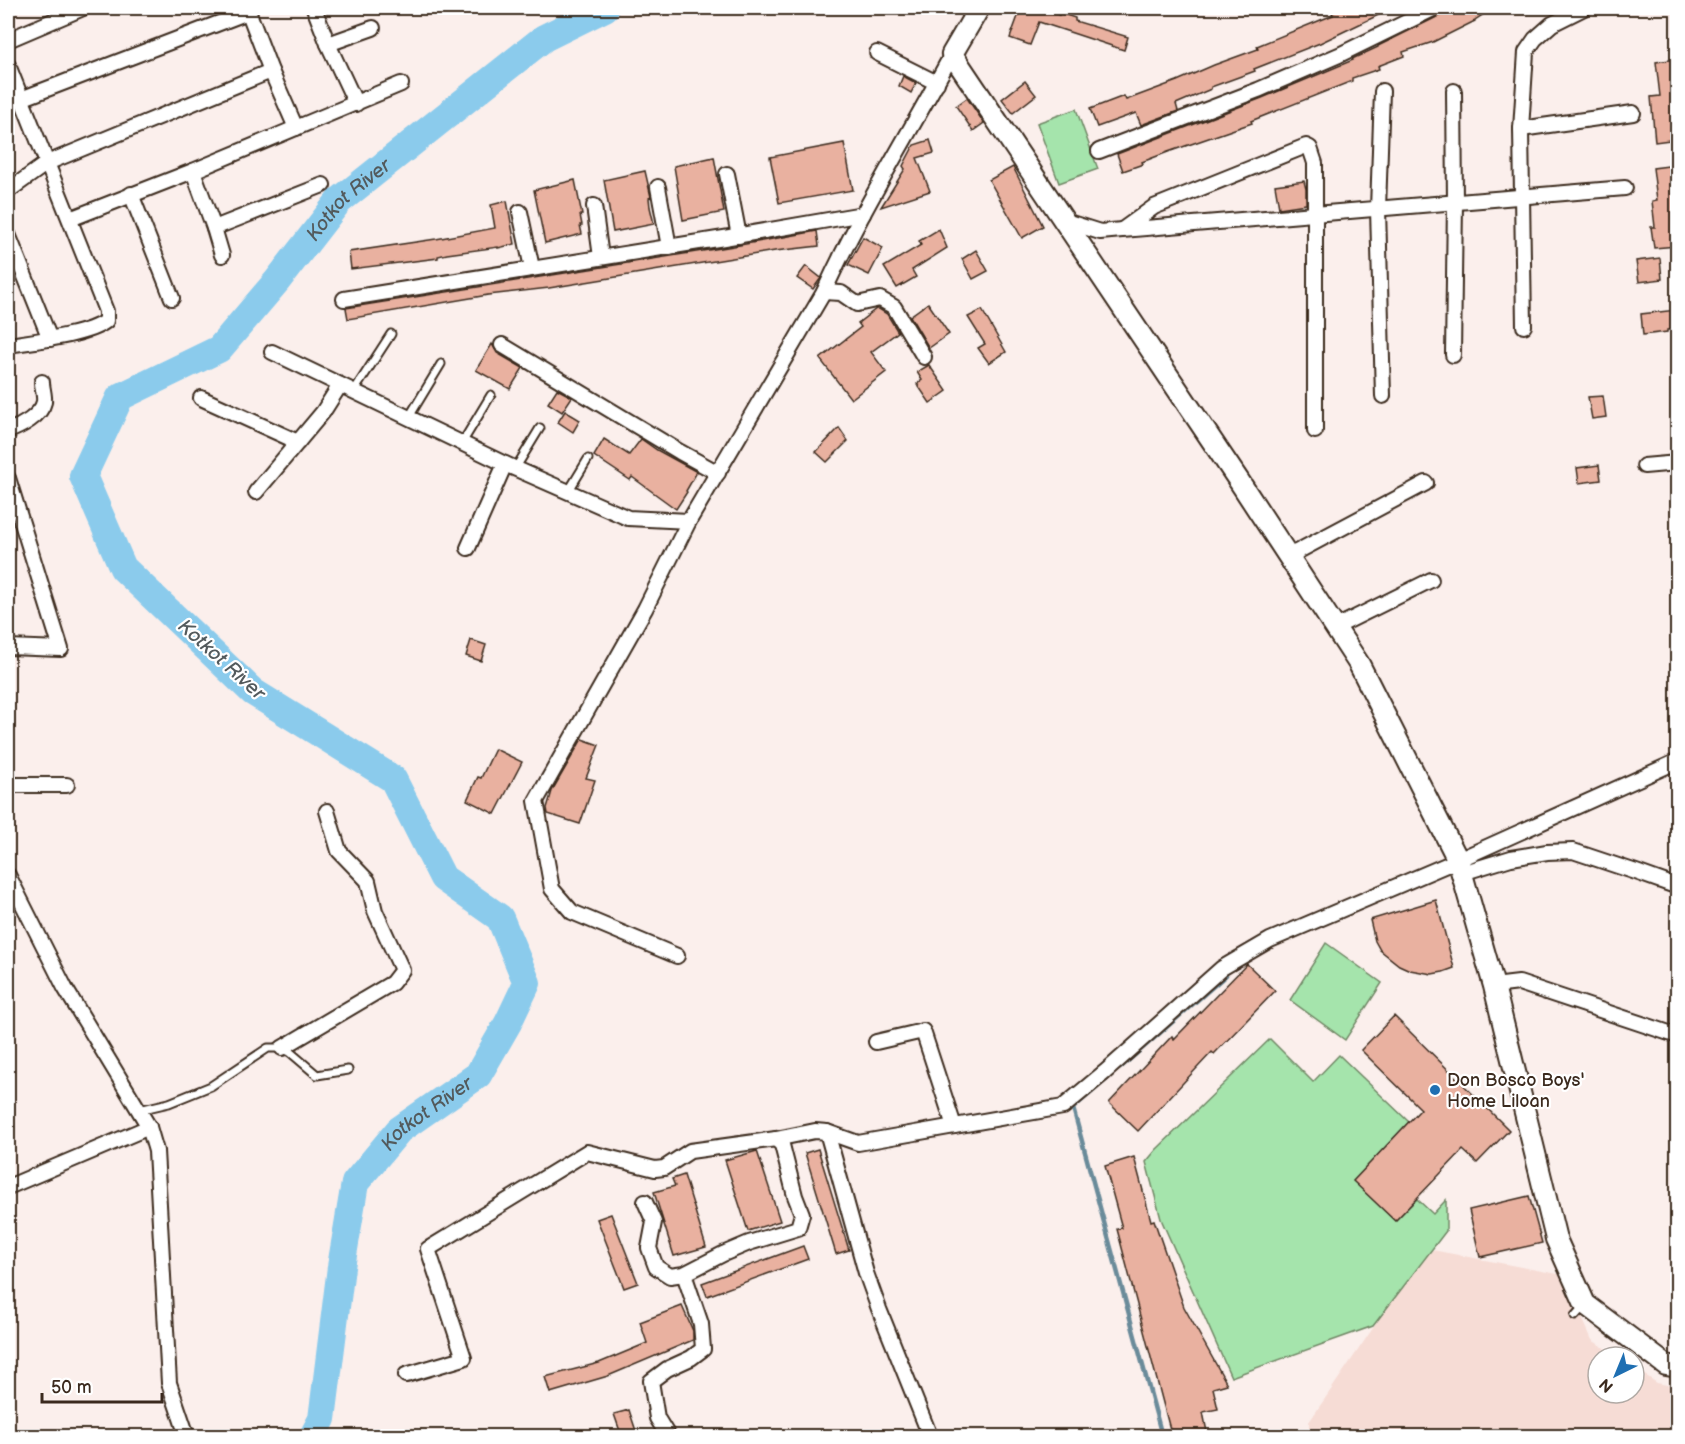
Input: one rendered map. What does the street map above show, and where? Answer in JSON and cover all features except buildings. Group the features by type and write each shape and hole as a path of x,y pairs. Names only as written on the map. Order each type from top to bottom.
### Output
{"street":[{"path":"8,40 82,8"},
{"path":"314,8 356,104"},
{"path":"676,956 572,912 552,890 536,801 645,609 689,521 824,292 863,214 979,8"},
{"path":"1099,151 1268,86 1436,8"},
{"path":"1524,326 1521,129 1526,52 1535,39 1552,24 1584,8"},
{"path":"21,99 247,10 297,128"},
{"path":"328,44 373,28"},
{"path":"877,53 937,83"},
{"path":"952,54 1359,664 1460,866 1494,986 1556,1239 1580,1310 1666,1365 1677,1367"},
{"path":"8,65 106,311 106,321 97,328 50,339 8,345"},
{"path":"8,191 47,163 271,71"},
{"path":"70,219 193,171 401,84"},
{"path":"1382,91 1378,209 1383,396"},
{"path":"1453,355 1454,91"},
{"path":"1521,129 1633,113"},
{"path":"1122,230 1154,207 1306,146 1310,148 1315,163 1316,214 1315,431"},
{"path":"193,171 222,255"},
{"path":"728,174 739,236"},
{"path":"214,228 322,185"},
{"path":"658,188 669,247"},
{"path":"1065,221 1100,232 1625,188"},
{"path":"132,194 172,298"},
{"path":"594,206 601,257"},
{"path":"520,212 532,268"},
{"path":"344,299 863,214"},
{"path":"8,234 50,339"},
{"path":"8,271 22,267"},
{"path":"824,292 841,293 857,304 880,298 894,307 924,357"},
{"path":"502,345 718,473"},
{"path":"273,352 510,467 628,518 689,521"},
{"path":"8,431 17,428 36,414 44,402 42,382"},
{"path":"256,492 323,412 340,385"},
{"path":"201,398 298,442"},
{"path":"1644,466 1677,463"},
{"path":"468,548 510,467"},
{"path":"8,478 61,649 8,647"},
{"path":"1288,556 1426,483"},
{"path":"1336,627 1431,580"},
{"path":"406,1375 464,1358 428,1249 587,1152 655,1169 664,1168 690,1151 815,1131 826,1132 858,1143 1063,1107 1222,968 1270,940 1460,866 1677,761"},
{"path":"8,785 67,785"},
{"path":"282,1048 392,983 402,970 375,910 368,881 339,851 327,811"},
{"path":"1460,866 1547,852 1573,851 1677,887"},
{"path":"8,875 65,988 139,1110 148,1127 156,1151 169,1383 187,1437"},
{"path":"1494,986 1519,983 1677,1036"},
{"path":"876,1042 923,1031 954,1126"},
{"path":"8,1187 148,1127"},
{"path":"826,1132 866,1273 930,1437"},
{"path":"645,1202 654,1222 649,1248 656,1267 670,1276 684,1274 749,1243 798,1228 802,1214 782,1145 777,1138"},
{"path":"668,1437 657,1418 651,1381 667,1369 691,1358 703,1349 701,1324 684,1274"}],"lane":[{"path":"354,391 391,334"},
{"path":"408,417 441,364"},
{"path":"462,443 491,395"},
{"path":"510,467 540,428"},
{"path":"568,492 588,459"},
{"path":"139,1110 169,1103 210,1086 268,1048 282,1048 290,1052 317,1075 348,1070"}],"shaded area":[{"path":"1427,1249 1563,1275 1592,1340 1600,1345 1586,1345 1586,1405 1646,1405 1646,1376 1657,1383 1677,1387 1677,1436 1309,1436 1309,1422"}],"green space":[{"path":"1076,109 1098,169 1059,183 1037,123"},
{"path":"1326,943 1382,983 1345,1040 1290,1000"},
{"path":"1270,1039 1313,1082 1339,1055 1409,1122 1354,1181 1395,1221 1417,1199 1433,1214 1446,1200 1446,1231 1373,1326 1231,1377 1161,1219 1146,1162"}],"waterway":[{"name":"Kotkot River","path":"313,1436 322,1419 341,1267 355,1183 399,1130 478,1075 508,1023 527,983 500,918 443,878 393,779 253,692 123,568 83,476 120,397 219,349 277,281 339,201 544,38 605,8"},
{"path":"1120,1068 1226,975"},
{"path":"1107,1079 1073,1108 1162,1436"}],"place":[{"name":"Don Bosco Boys' Home Liloan","path":"1435,1090"}]}
